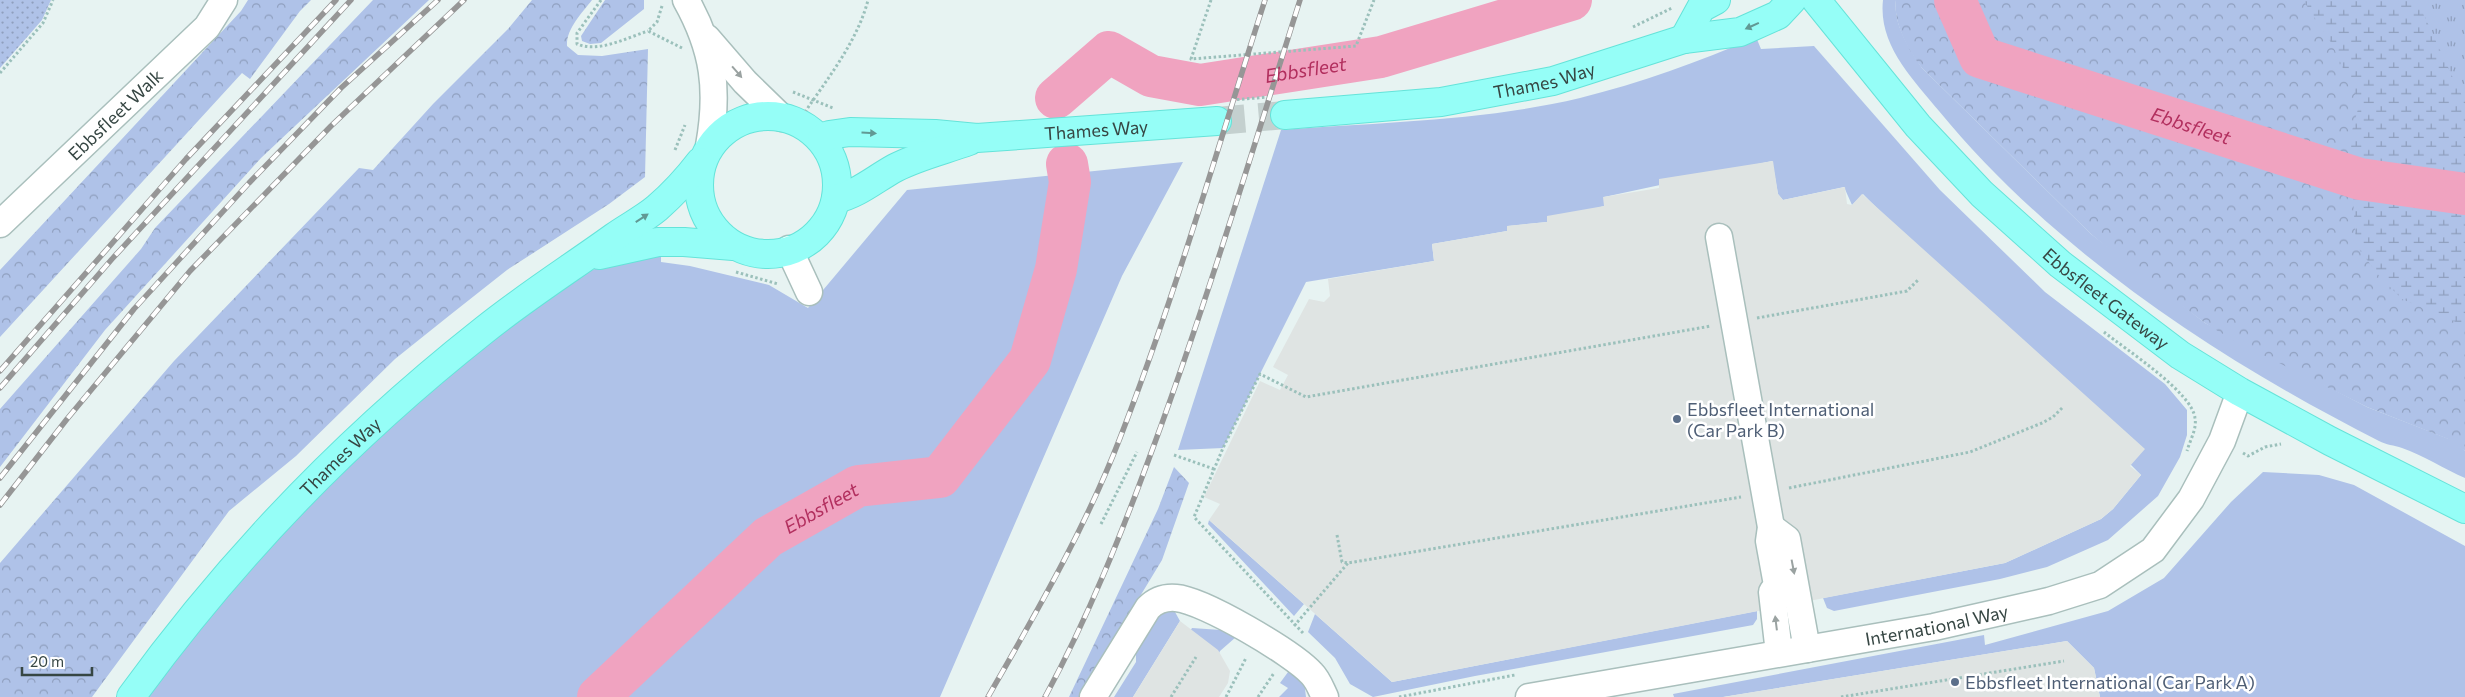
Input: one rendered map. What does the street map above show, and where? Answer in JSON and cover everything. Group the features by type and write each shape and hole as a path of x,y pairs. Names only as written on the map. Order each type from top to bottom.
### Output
{"main road":[{"path":"1684,39 1701,8 1716,0"},
{"name":"Thames Way","path":"1281,106 1441,102 1552,82 1684,39 1740,32 1778,15 1792,0"},
{"name":"Ebbsfleet Gateway","path":"1816,0 1918,126 1982,194 2060,264 2180,355 2240,392 2330,441 2465,509"},
{"name":"Thames Way","path":"822,139 829,135 850,132 934,134 977,138 1082,130 1222,111"},
{"path":"754,117 790,121 822,139 831,153 837,174 836,199 828,221 815,235 789,249 758,253 733,246 713,226 704,212 699,193 704,154 720,134 745,120 754,117"},
{"name":"Thames Way","path":"836,199 854,193 913,160 977,138"},
{"name":"Thames Way","path":"131,697 198,611 244,558 298,498 364,433 483,331 536,291 657,208 684,183 704,154"},
{"name":"Thames Way","path":"588,256 609,254 658,242 733,246"}],"street":[{"name":"Ebbsfleet Walk","path":"0,224 207,27 224,0"},
{"path":"676,1 697,42 712,62 715,92 704,154"},
{"path":"697,42 790,121"},
{"path":"1719,237 1771,527 1769,541 1777,586 1772,592 1779,654"},
{"path":"789,249 808,292"},
{"name":"International Way","path":"1529,697 1621,689 1779,654 1934,627 2049,602 2100,585 2153,550 2190,499 2222,441 2240,392"},
{"path":"1771,527 1787,539 1807,649"},
{"path":"1093,697 1148,608 1158,601 1170,598 1186,600 1198,605 1252,632 1298,661 1314,676 1325,697"}],"path":[{"path":"0,73 43,23 54,0"},
{"path":"601,0 578,33 577,44 587,48 599,47 648,31 657,22 660,9 676,1"},
{"path":"790,121 814,100 864,16 868,0"},
{"path":"1211,0 1191,59 1356,46 1374,0"},
{"path":"1630,28 1680,4"},
{"path":"648,31 676,47 697,42"},
{"path":"790,91 839,110"},
{"path":"1222,111 1281,106"},
{"path":"671,156 687,118"},
{"path":"1295,625 1194,517 1214,469 1260,374 1306,398 1907,291 1918,279"},
{"path":"1337,535 1342,562 1348,563 1766,493 1970,452 2042,423 2053,417 2063,406"},
{"path":"2186,454 2195,426"},
{"path":"1101,524 1137,452"},
{"path":"1174,455 1214,469"},
{"path":"1291,630 1348,563"},
{"path":"1226,697 1246,658 1250,655"},
{"path":"1170,697 1196,657"},
{"path":"1842,697 2064,661"},
{"path":"1258,697 1276,669 1271,666"}],"green space":[{"path":"0,0 51,0 42,20 0,68"},
{"path":"248,0 311,0 300,11 250,79 242,73 0,337 0,270 241,11"},
{"path":"373,0 429,0 261,158 105,330 0,467 0,409 141,249 155,228"},
{"path":"532,0 592,0 575,22 567,40 567,46 578,55 602,56 648,49 645,177 609,204 507,270 395,359 296,456 229,511 92,697 0,697 0,563 174,361 359,168 373,170 433,104 508,29"},
{"path":"605,0 644,0 644,9 601,43 590,44 582,41 581,36"},
{"path":"1883,0 1896,0 1899,27 1922,68 2091,234 2205,323 2367,407 2454,441 2465,451 2465,478 2410,451 2379,441 2259,375 2200,338 2142,298 2087,256 2034,210 1984,162 1909,74 1899,60 1886,32"},
{"path":"1896,0 2465,0 2465,451 2448,439 2367,407 2229,338 2205,323 2135,271 2091,234 1922,68 1899,27"},
{"path":"2303,0 2465,0 2465,326 2402,299 2380,277 2358,248 2355,232 2350,138 2358,109 2357,99 2332,44"},
{"path":"2417,0 2465,0 2465,99 2458,89"},
{"path":"1756,37 1761,49 1814,46 1940,190 2045,292 2165,384 2187,410 2187,435 2180,457 2158,496 2108,540 2047,567 2000,579 1834,611 1827,608 1823,598 2005,563 2101,519 2113,509 2141,475 1863,194 1852,205 1844,187 1783,200 1778,194 1772,161 1604,197 1604,206 1547,222 1508,226 1507,231 1432,244 1434,261 1306,282 1223,448 1178,450 1281,130 1431,120 1543,106 1580,98 1647,79"},
{"path":"1183,162 1122,276 940,697 147,697 213,612 319,494 413,405 524,314 590,271 613,262 661,253 661,262 690,266 769,285 808,308 907,190"},
{"path":"1174,467 1189,483 1162,560 1079,697 1069,697 1158,509"},
{"path":"2263,472 2319,475 2354,485 2465,546 2465,697 2100,697 2094,668 2067,641 1723,697 1674,697 1673,694 1984,635 1985,645 2108,611 2164,578 2231,502"},
{"path":"1209,520 1304,604 1294,616 1208,524"},
{"path":"1162,610 1175,612 1180,621 1133,697 1114,697 1136,662 1136,649"},
{"path":"1757,611 1757,619 1753,625 1475,676 1373,697 1350,684 1335,658 1308,632 1315,614 1392,682"},
{"path":"1192,628 1221,630 1236,637 1220,651 1216,659 1185,640"},
{"path":"1291,668 1304,681 1306,697 1279,697 1288,688 1280,683"}],"shaded area":[{"name":"Ebbsfleet International (Car Park B)","path":"1773,161 1778,194 1783,200 1845,187 1847,204 1852,205 1862,194 2145,449 2130,466 2141,475 2113,509 2101,519 2005,563 1392,682 1209,520 1220,504 1204,497 1260,381 1280,390 1288,375 1273,367 1309,299 1324,302 1330,296 1328,279 1434,261 1432,244 1507,231 1507,226 1547,222 1547,216 1604,206 1603,197 1659,188 1659,179"},
{"path":"1180,621 1218,650 1230,671 1228,683 1219,697 1133,697"},
{"name":"Ebbsfleet International (Car Park A)","path":"2067,641 2094,668 2100,697 1723,697"}],"waterway":[{"name":"Ebbsfleet","path":"1056,98 1109,52 1151,76 1200,85 1381,57 1571,0"},
{"name":"Ebbsfleet","path":"1955,0 1980,57 2360,179 2465,194"},
{"name":"Ebbsfleet","path":"598,697 768,537 858,486 940,477 1030,360 1056,269 1070,182 1067,164"}],"tunnel":[{"path":"1217,121 1285,115"}],"railway":[{"path":"0,371 186,159 336,0"},
{"path":"0,388 112,259 351,0"},
{"path":"0,478 134,309 249,183 341,88 438,0"},
{"path":"0,505 67,419 190,271 331,126 464,0"},
{"path":"988,697 1076,538 1120,438 1178,275 1265,0"},
{"path":"1045,697 1076,635 1104,572 1154,445 1212,279 1300,0"}],"place":[{"name":"Ebbsfleet International (Car Park B)","path":"1677,419"},
{"name":"Ebbsfleet International (Car Park A)","path":"1955,682"}]}
